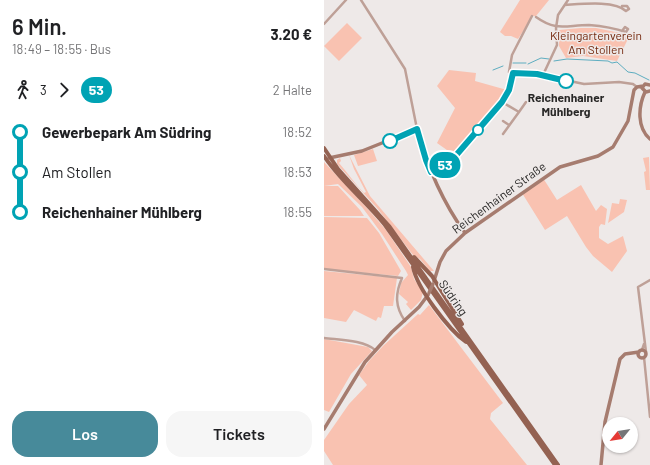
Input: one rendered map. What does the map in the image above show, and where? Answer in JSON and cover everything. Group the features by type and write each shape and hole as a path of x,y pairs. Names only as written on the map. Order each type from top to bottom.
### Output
{"main road":[{"path":"637,87 650,84"},
{"path":"643,86 645,92 641,105 642,129 650,139"},
{"name":"Reichenhainer Straße","path":"324,429 358,372 375,350 419,307 428,294 434,282 440,262 446,251 465,233 560,166 598,156 610,150 627,123 632,95 637,87"},
{"path":"645,92 650,91"},
{"path":"326,158 362,151 417,129 431,172 452,214 465,233"},
{"name":"Südring","path":"324,148 326,158 337,173 379,218 555,465"},
{"name":"Südring","path":"326,158 377,210 409,253 558,465"},
{"path":"409,253 420,262 448,300 467,336"},
{"path":"412,263 415,278 457,334 470,346"},
{"path":"601,465 605,422 620,359 625,354 634,353 643,354 650,357"}],"street":[{"path":"324,24 346,0"},
{"path":"363,0 365,6 405,69 417,129"},
{"path":"543,75 557,45 556,28 558,15 568,0"},
{"path":"564,5 590,4 622,6"},
{"path":"509,72 512,55 532,16"},
{"path":"536,17 545,24 556,28 597,26 622,31"},
{"path":"431,172 452,160 502,102 509,90 513,73 543,75 576,83 590,84 615,81 633,84 637,87"},
{"path":"502,102 519,112"},
{"path":"503,134 526,102"},
{"path":"503,121 509,125"},
{"path":"324,269 402,278 396,305 405,320"},
{"path":"650,281 638,287 650,417"},
{"path":"324,338 354,342 372,347 375,350"}],"green space":[{"path":"520,0 549,0 536,16 533,16 518,39 511,36 505,36 500,32"},
{"path":"347,23 362,38 339,61 324,46"},
{"name":"Kleingartenverein Am Stollen","path":"596,28 630,35 617,61 583,56 566,58 559,46 559,30"},
{"path":"449,70 476,73 475,81 507,90 483,123 454,155 437,143 455,108 437,86"},
{"path":"373,149 377,161 358,166 354,155"},
{"path":"349,155 370,196 434,271 430,271 420,259 413,255 377,208 337,164 337,160 340,158 341,161 339,163 361,190 364,193 366,192 354,169"},
{"path":"649,157 650,190 646,190 644,172 646,171 643,158"},
{"path":"324,162 386,230 411,267 414,279 423,292 421,300 411,310 406,304 408,302 399,294 401,283 408,275 406,271 362,207 338,184 324,186"},
{"path":"543,178 557,200 581,185 596,211 601,205 607,209 605,225 601,224 599,227 599,238 608,244 623,236 627,251 612,272 593,256 567,216 545,230 522,193"},
{"path":"324,186 338,186 364,216 324,216"},
{"path":"620,199 627,200 624,212 608,223 612,203 619,204"},
{"path":"324,217 367,218 379,233 401,271 398,276 324,269"},
{"path":"324,271 397,278 393,306 384,306 381,318 378,317 376,321 354,310 346,322 324,318"},
{"path":"429,305 503,403 491,413 490,419 527,465 333,465 324,451 324,440 349,404 367,385 359,375 369,361 383,346 418,314 420,315"},
{"path":"324,339 368,347 372,351 351,374 329,412 324,410"}],"waterway":[{"path":"528,64 541,58 549,59"},
{"path":"554,61 567,59 608,61 612,63 617,62 628,72 635,73 649,80"},
{"path":"513,63 526,63"},
{"path":"493,70 503,66"}],"bus line":[{"name":"53","path":"390,141 414,129 417,129 431,172 452,160 502,102 509,90 513,73 537,74 566,81"}],"place":[{"name":"Reichenhainer Mühlberg","path":"566,81"}]}
